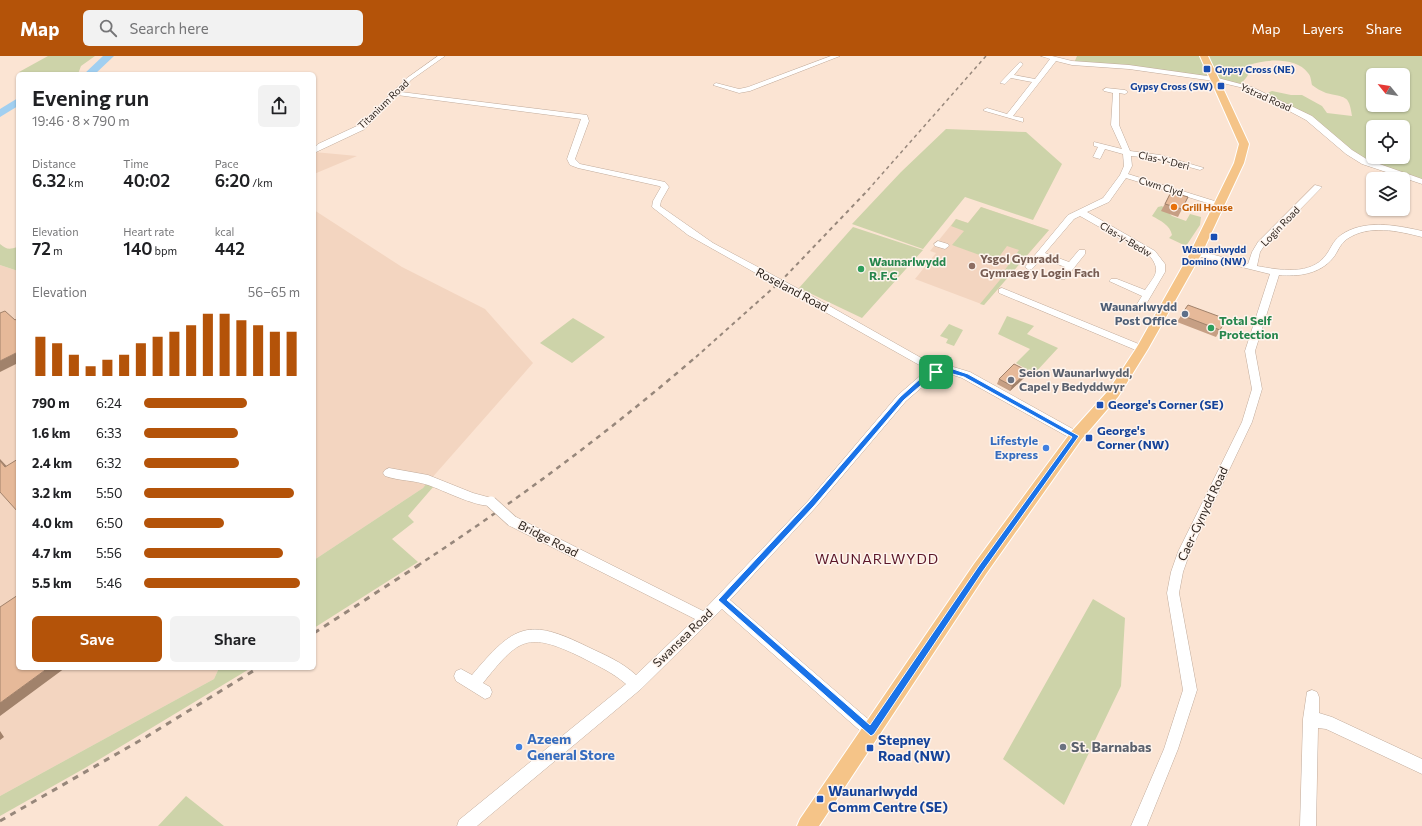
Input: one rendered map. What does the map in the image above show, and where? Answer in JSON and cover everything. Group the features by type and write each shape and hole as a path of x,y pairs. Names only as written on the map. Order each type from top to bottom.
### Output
{"main road":[{"path":"807,826 980,569 1076,436 1113,394 1142,349 1196,253 1239,163 1244,144 1204,56"}],"street":[{"name":"Titanium Road","path":"318,145 362,127 418,71 442,56"},
{"path":"716,85 739,91 750,89 837,56"},
{"name":"Ystrad Road","path":"1044,56 1072,63 1129,67 1214,79 1250,88 1292,108 1309,118 1349,152 1385,170 1422,182"},
{"path":"1010,116 1035,81 1054,59"},
{"path":"1003,83 1023,65 1012,62"},
{"path":"1011,76 1035,81"},
{"path":"1106,90 1125,92"},
{"name":"Cwm Clyd","path":"1029,267 1071,217 1106,200 1124,175 1128,166 1127,153 1115,125 1116,91"},
{"name":"Roseland Road","path":"396,92 584,117 585,121 571,159 573,163 578,166 662,184 665,187 657,201 656,207 674,223 716,249 934,368 936,372"},
{"path":"987,110 1020,120"},
{"name":"Clas-Y-Deri","path":"1097,157 1099,145 1127,153 1147,155 1193,164 1200,168"},
{"name":"Cwm Clyd","path":"1124,175 1220,204"},
{"name":"Login Road","path":"1252,267 1256,252 1261,244 1314,188"},
{"name":"Clas-y-Bedw","path":"1080,212 1152,252 1161,264 1161,272 1142,304"},
{"path":"1196,253 1275,273 1291,274 1310,270 1331,255 1334,246 1341,240 1370,227 1384,226 1422,234"},
{"path":"1062,277 1082,252"},
{"path":"1040,254 1071,266"},
{"name":"Caer-Gynydd Road","path":"1139,826 1171,749 1190,690 1173,593 1177,572 1184,552 1247,422 1256,389 1250,351 1275,273"},
{"path":"1114,281 1148,295"},
{"path":"1007,295 1142,349"},
{"path":"936,372 950,370 966,375 1076,436"},
{"name":"Swansea Road","path":"465,826 636,684 705,618 812,504 902,398 924,379 936,372"},
{"name":"Bridge Road","path":"389,473 428,480 471,497 492,502 512,521 705,618"},
{"path":"722,600 871,731"},
{"path":"461,676 479,688 507,644 522,636 533,634 552,637 624,671 636,684"},
{"path":"1308,826 1310,720 1312,697"},
{"path":"1310,720 1327,722 1422,767"}],"shaded area":[{"path":"316,152 357,156 316,173"},
{"name":"Ysgol Gynradd Gymraeg y Login Fach","path":"981,207 1049,230 984,305 915,279 936,253 930,251 956,219 968,223"},
{"path":"316,211 402,267 485,309 533,363 423,488 316,559"},
{"path":"0,265 16,270 16,670 218,670 214,679 0,796"}],"green space":[{"path":"48,56 95,56 81,66 79,72 19,72"},
{"path":"1077,56 1199,56 1208,75 1205,76 1074,63"},
{"path":"1207,56 1422,56 1422,182 1410,178 1410,172 1395,172 1373,164 1410,164 1410,120 1366,120 1366,161 1311,117 1265,94 1272,91 1291,95 1302,95 1322,106 1327,113 1352,116 1351,109 1345,98 1326,93 1312,85 1309,74 1303,68 1296,64 1280,61 1264,61 1256,63 1249,65 1248,76 1240,84 1217,78"},
{"path":"946,129 1026,132 1062,164 1033,220 965,197 923,249 852,224 901,172"},
{"path":"1162,206 1172,216 1186,221 1190,214 1201,217 1200,225 1186,246 1169,238 1172,235 1169,229 1165,224 1152,216 1158,207"},
{"path":"981,207 1049,230 984,305 980,304 1004,275 1002,274 1019,250 1007,246 996,261 952,245 964,231 951,226 956,219 968,223"},
{"name":"Waunarlwydd R.F.C","path":"853,227 923,250 862,318 799,288"},
{"path":"0,244 10,249 16,247 16,270 0,265"},
{"path":"1007,316 1034,326 1027,334 1058,348 1034,374 1016,363 1030,349 998,334"},
{"path":"573,318 605,337 572,363 540,343"},
{"path":"949,324 963,330 954,346 946,343 948,339 940,336"},
{"path":"427,483 434,486 408,516 414,522 392,539 418,562 316,627 316,559 423,488"},
{"path":"1093,599 1125,618 1121,686 1064,805 1003,759"},
{"path":"218,670 248,670 85,768 0,816 0,796 214,679"},
{"path":"186,796 224,826 158,826"}],"building":[{"path":"1171,192 1188,197 1182,209 1165,204"},
{"path":"1188,305 1226,319 1220,330 1181,315"},
{"path":"5,311 16,319 16,353 0,361 0,313"},
{"name":"Seion Waunarlwydd, Capel y Bedyddwyr","path":"1014,364 1028,371 1012,386 999,379"},
{"path":"16,460 16,510 0,492 0,461 5,467"},
{"path":"16,596 16,670 45,670 0,703 0,607"}],"waterway":[{"path":"91,72 109,56"},
{"path":"0,114 16,102"}],"railway":[{"path":"868,190 986,56"},
{"path":"696,357 781,281 869,189"},
{"path":"417,566 454,542 561,466 630,412 697,356"},
{"path":"316,632 419,565"},
{"path":"0,821 146,737 255,670"}],"place":[{"name":"Gypsy Cross (NE)","path":"1207,69"},
{"name":"Gypsy Cross (SW)","path":"1221,86"},
{"name":"Grill House","path":"1174,207"},
{"name":"Waunarlwydd Domino (NW)","path":"1214,237"},
{"name":"Ysgol Gynradd Gymraeg y Login Fach","path":"972,266"},
{"name":"Waunarlwydd R.F.C","path":"861,269"},
{"name":"Waunarlwydd Post Office","path":"1185,314"},
{"name":"Total Self Protection","path":"1211,328"},
{"name":"Seion Waunarlwydd, Capel y Bedyddwyr","path":"1011,380"},
{"name":"George's Corner (SE)","path":"1100,405"},
{"name":"George's Corner (NW)","path":"1089,438"},
{"name":"Lifestyle Express","path":"1046,448"},
{"name":"Azeem General Store","path":"519,747"},
{"name":"St. Barnabas","path":"1063,747"},
{"name":"Stepney Road (NW)","path":"870,748"},
{"name":"Waunarlwydd Comm Centre (SE)","path":"820,799"}],"district":[{"name":"WAUNARLWYDD","path":"877,559"}],"route":[{"path":"950,370 966,375 1076,436 980,569 871,731 722,600 812,504 902,398 924,379 936,372 950,370"}]}
